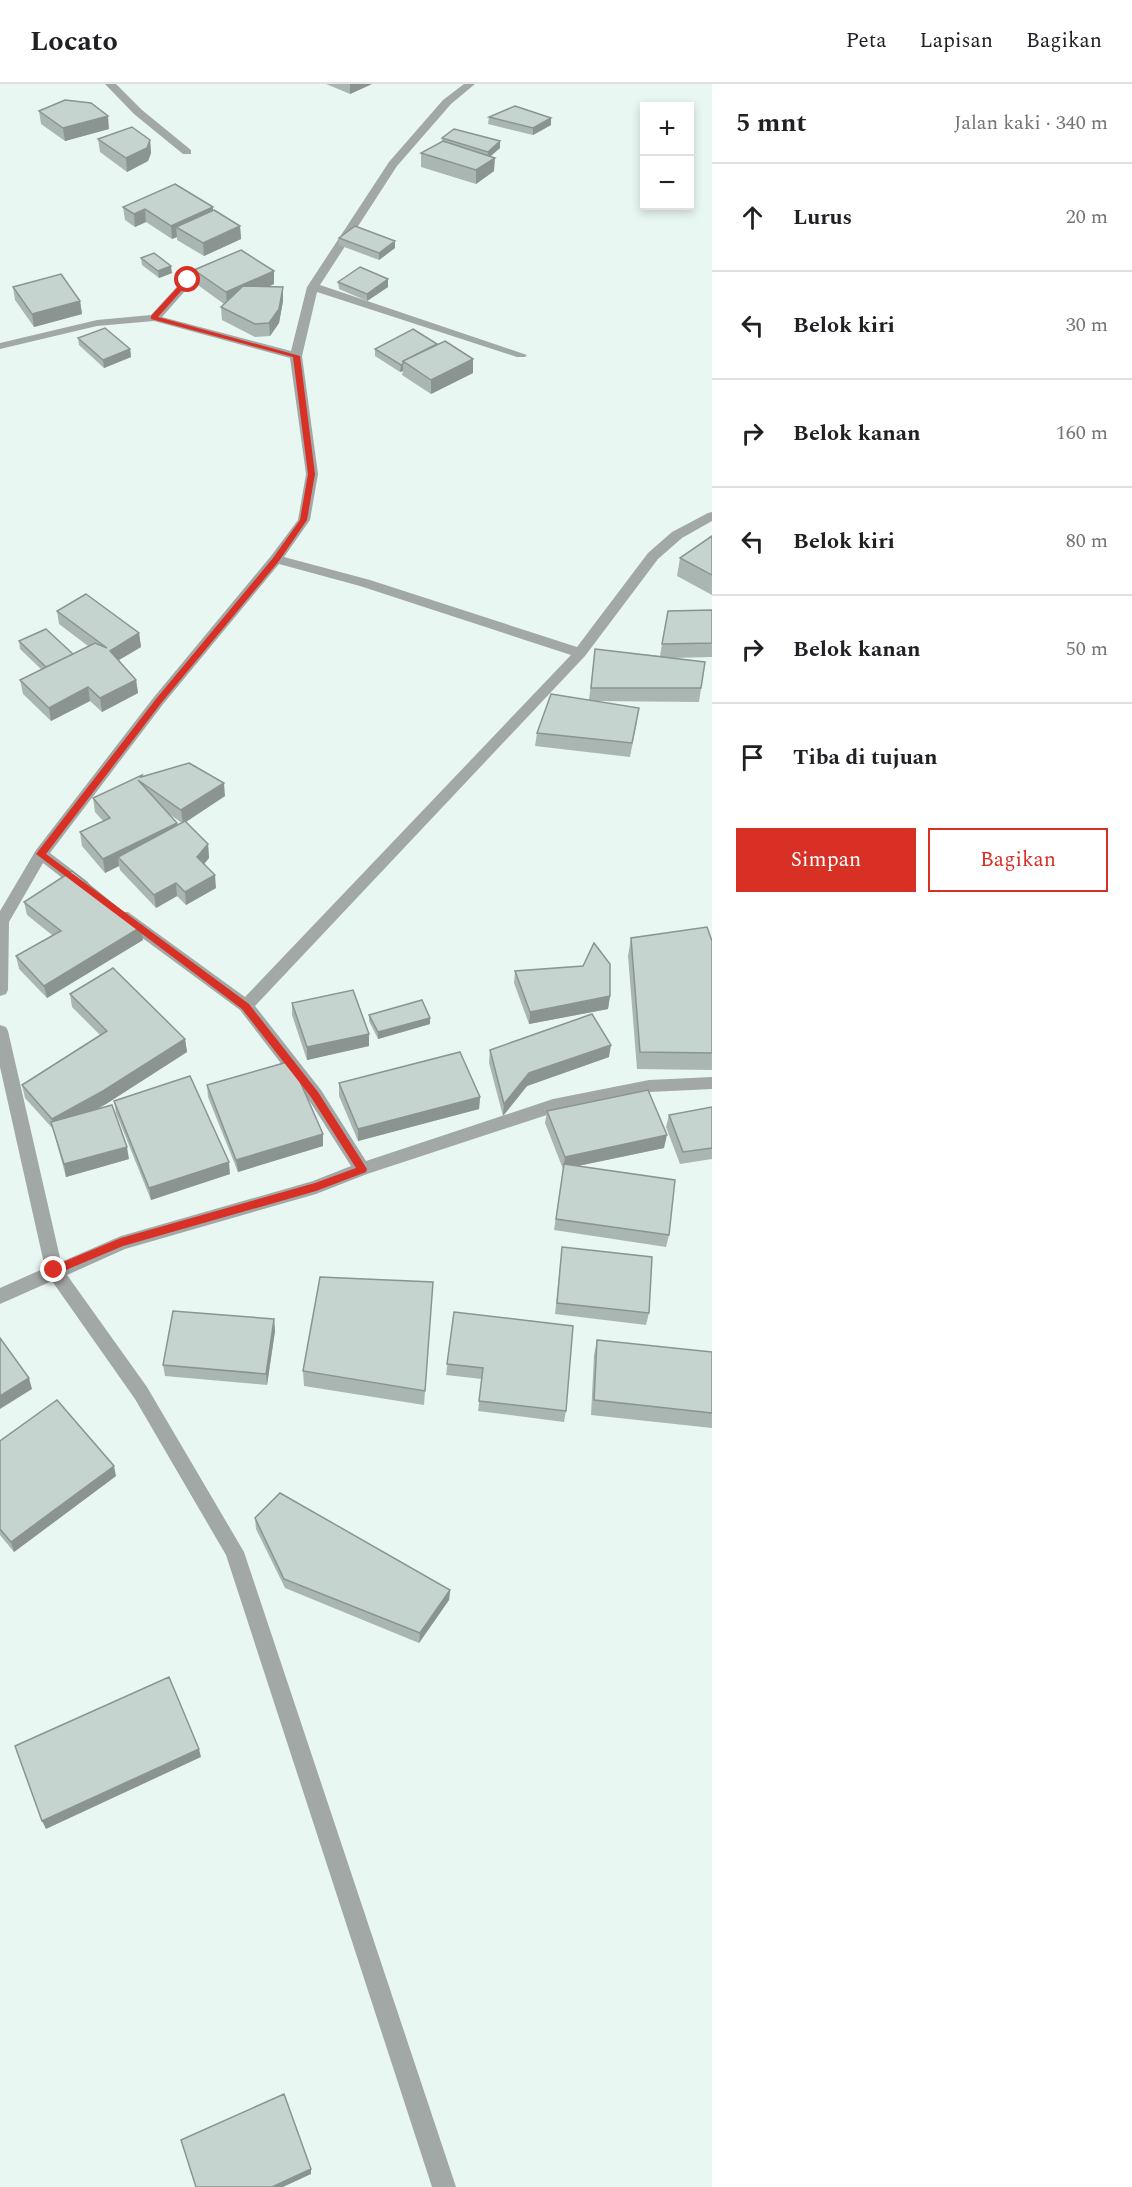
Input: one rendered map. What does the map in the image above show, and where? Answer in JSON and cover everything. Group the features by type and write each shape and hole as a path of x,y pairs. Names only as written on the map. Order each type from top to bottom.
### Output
{"street":[{"path":"110,84 138,112 187,152"},
{"path":"0,990 1,922 41,854 159,700 276,560 304,520 312,474 296,356 314,287 393,164 447,102 470,84"},
{"path":"154,318 188,280 227,258"},
{"path":"314,287 520,354"},
{"path":"0,346 97,323 154,318 296,356"},
{"path":"246,1006 580,653 662,547 677,535 712,516"},
{"path":"276,560 365,583 580,653"},
{"path":"41,854 246,1006 315,1095 362,1169"},
{"path":"0,1031 54,1270 141,1393 234,1552 444,2187"},
{"path":"0,1296 54,1270 121,1243 316,1187 362,1169 554,1106 649,1086 712,1083"}],"building":[{"path":"65,100 91,103 108,116 63,128 39,111"},
{"path":"515,106 551,118 533,128 489,117"},
{"path":"132,127 150,140 147,148 126,158 98,139"},
{"path":"454,129 500,141 488,152 442,138"},
{"path":"443,141 495,158 476,170 421,153"},
{"path":"175,184 213,207 171,226 145,209 134,214 123,207"},
{"path":"214,210 240,226 203,243 176,227"},
{"path":"355,226 395,241 379,253 339,238"},
{"path":"241,250 274,271 226,292 194,270"},
{"path":"154,253 171,266 158,271 141,258"},
{"path":"360,267 388,279 367,294 338,282"},
{"path":"61,274 80,301 32,314 13,287"},
{"path":"243,286 283,287 279,309 269,323 255,324 221,307"},
{"path":"105,328 130,349 103,360 78,338"},
{"path":"413,329 437,344 403,361 401,365 375,349"},
{"path":"445,341 473,359 431,380 403,361"},
{"path":"712,536 712,575 680,558"},
{"path":"86,594 139,633 110,651 136,680 100,698 88,687 49,708 20,680 95,643 107,648 57,611"},
{"path":"712,610 712,643 662,644 668,611"},
{"path":"46,629 73,654 46,667 19,641"},
{"path":"595,649 705,662 701,688 591,688"},
{"path":"551,694 639,708 632,743 537,733"},
{"path":"189,763 224,783 181,810 138,780 177,823 103,859 80,832 110,818 93,798 142,775 141,777"},
{"path":"185,821 208,844 197,857 215,875 185,892 176,883 154,895 118,857"},
{"path":"72,871 141,927 44,986 16,956 61,931 24,902"},
{"path":"707,927 712,941 712,1053 640,1052 631,938"},
{"path":"594,943 610,964 610,996 530,1012 515,971 583,966"},
{"path":"113,968 185,1039 103,1091 52,1119 22,1085 107,1031 70,994"},
{"path":"353,990 369,1034 307,1047 292,1003"},
{"path":"422,1000 430,1018 378,1032 369,1015"},
{"path":"592,1014 611,1045 529,1073 504,1104 490,1050"},
{"path":"460,1052 480,1097 358,1129 339,1083"},
{"path":"291,1061 323,1134 236,1160 207,1085"},
{"path":"190,1076 229,1162 149,1188 114,1101"},
{"path":"648,1090 667,1135 565,1157 547,1111"},
{"path":"112,1105 127,1147 64,1164 51,1122"},
{"path":"712,1107 712,1148 683,1152 669,1115"},
{"path":"564,1164 675,1180 669,1235 556,1219"},
{"path":"562,1247 652,1257 649,1313 557,1303"},
{"path":"320,1277 433,1282 425,1391 303,1371"},
{"path":"173,1311 274,1319 266,1374 163,1365"},
{"path":"454,1312 573,1326 566,1411 479,1401 483,1368 447,1364"},
{"path":"0,1338 29,1378 0,1396"},
{"path":"597,1340 712,1352 712,1413 594,1400"},
{"path":"57,1400 114,1466 11,1542 0,1529 0,1441"},
{"path":"280,1493 450,1590 420,1633 284,1579 255,1518"},
{"path":"169,1677 199,1749 42,1821 15,1746"},
{"path":"284,2094 311,2169 272,2187 196,2187 181,2140"}],"route":[{"path":"54,1270 121,1243 316,1187 362,1169 315,1095 246,1006 41,854 159,700 276,560 304,520 312,474 296,356 154,318 188,280"}]}
